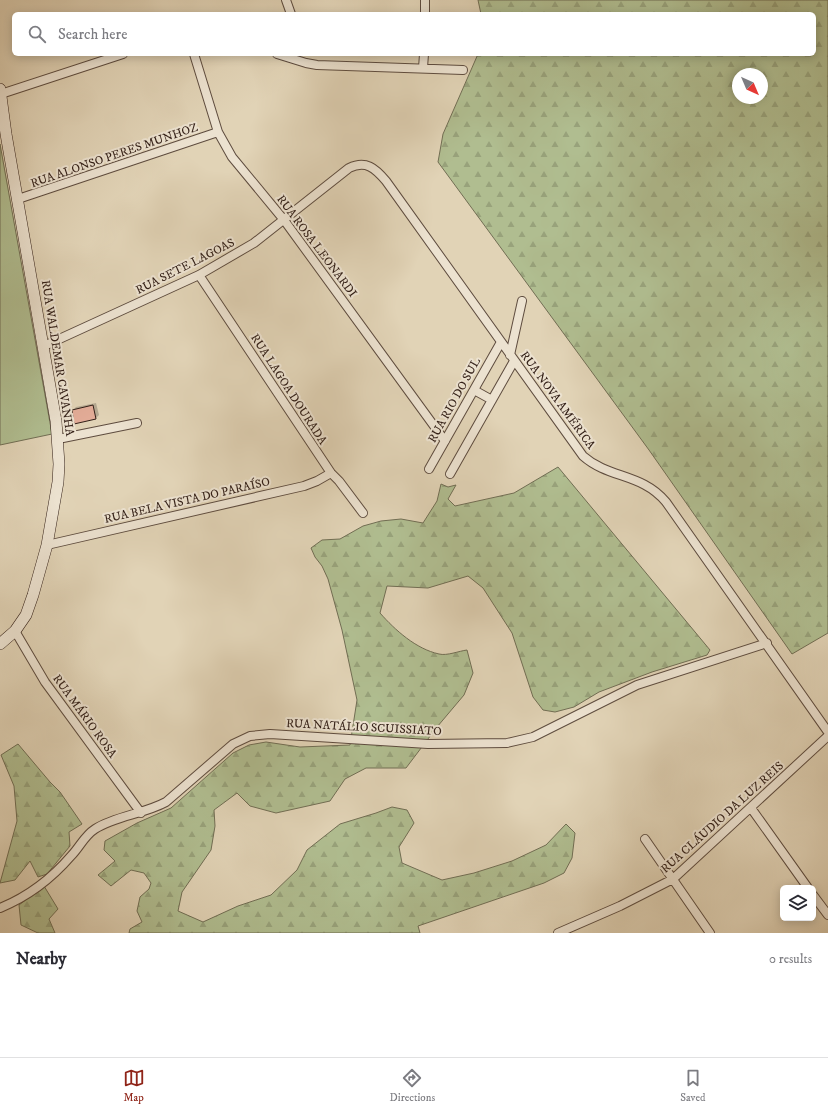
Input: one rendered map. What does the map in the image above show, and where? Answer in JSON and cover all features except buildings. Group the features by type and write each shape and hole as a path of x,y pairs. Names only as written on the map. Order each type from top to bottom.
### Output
{"street":[{"path":"286,0 289,12"},
{"path":"425,0 425,12"},
{"path":"0,91 116,56"},
{"name":"RUA ROSA LEONARDI","path":"195,56 218,132 232,157 284,220 445,441"},
{"path":"283,56 317,65 463,70"},
{"path":"304,56 306,63"},
{"path":"423,68 424,56"},
{"name":"RUA WALDEMAR CAVANHA","path":"0,91 44,346 58,439 58,482 47,545 29,609 20,624 0,644"},
{"name":"RUA ALONSO PERES MUNHOZ","path":"18,200 218,132"},
{"name":"RUA SETE LAGOAS","path":"44,346 199,275 254,243 343,172 355,165 365,164"},
{"name":"RUA NOVA AMÉRICA","path":"365,164 375,170 386,181 577,449 586,458 600,468 644,483 660,494 767,643 828,732"},
{"name":"RUA LAGOA DOURADA","path":"199,275 331,474 339,481 363,513"},
{"path":"450,474 492,400 512,358 522,301"},
{"name":"RUA RIO DO SUL","path":"429,469 501,342"},
{"path":"474,390 492,400"},
{"path":"58,439 137,423"},
{"name":"RUA BELA VISTA DO PARAÍSO","path":"47,545 304,486 331,474"},
{"name":"RUA MÁRIO ROSA","path":"14,631 45,682 141,813"},
{"name":"RUA NATÁLIO SCUISSIATO","path":"0,908 16,901 40,884 65,863 82,841 95,829 112,821 141,813 166,802 233,744 250,736 270,734 428,744 507,743 533,737 637,685 767,643"},
{"name":"RUA CLÁUDIO DA LUZ REIS","path":"558,933 620,906 673,879 828,736"},
{"path":"751,808 806,885"},
{"path":"645,839 710,933"},
{"path":"816,899 828,915"}],"green space":[{"path":"478,0 828,0 828,633 792,654 649,450 438,162 443,134 477,56 816,56 816,12 481,12"},
{"path":"0,144 52,434 0,445"},
{"path":"558,467 710,650 707,655 652,672 599,692 574,707 555,712 543,710 533,697 512,633 483,588 468,576 428,588 387,586 380,613 406,638 430,652 439,654 449,654 467,650 473,673 464,695 437,727 406,768 366,768 345,779 330,801 276,813 250,806 237,793 214,810 215,826 211,850 182,892 178,911 203,922 238,906 271,895 297,870 307,850 340,824 392,807 407,810 414,823 399,847 402,863 442,880 474,873 512,861 546,845 566,824 575,833 572,858 564,873 544,883 418,926 420,933 129,933 130,929 142,922 137,911 140,897 149,889 151,883 144,873 131,870 111,886 98,875 115,861 104,850 105,841 137,823 171,808 233,753 249,745 266,742 300,747 350,745 357,700 342,630 328,579 311,548 322,540 340,539 363,526 381,521 401,519 423,523 437,501 441,484 448,487 456,485 448,499 455,506 514,493"},
{"path":"18,744 60,792 82,824 69,832 70,846 47,874 38,877 30,861 15,880 0,883 17,821 14,786 1,755"},
{"path":"44,886 58,909 49,919 55,933 38,933 21,925 19,905"}]}
